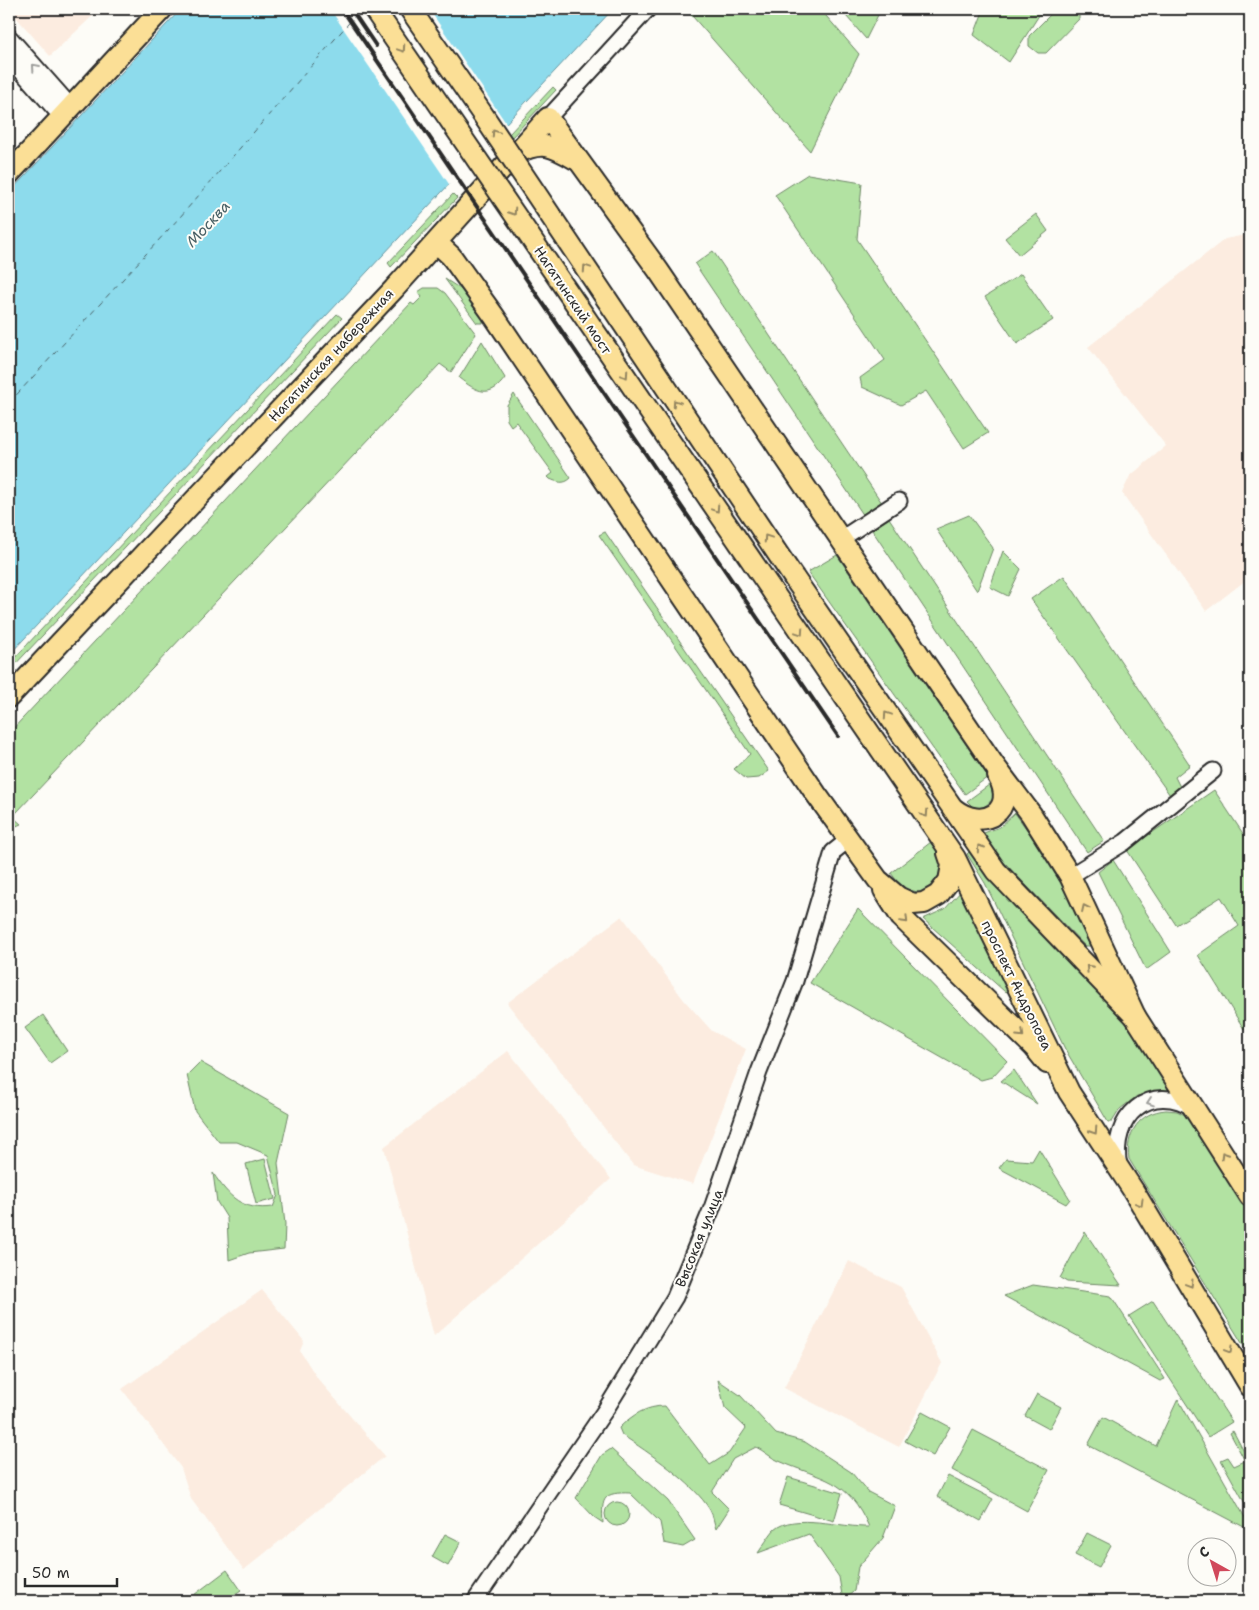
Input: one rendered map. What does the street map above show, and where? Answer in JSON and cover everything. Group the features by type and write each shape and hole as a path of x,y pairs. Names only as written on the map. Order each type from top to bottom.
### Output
{"main road":[{"path":"9,174 144,9"},
{"path":"9,155 62,107 162,9"},
{"name":"Нагатинский мост","path":"374,9 773,592"},
{"name":"Нагатинский мост","path":"410,9 482,112 794,578 950,806"},
{"path":"548,118 658,270 1030,814 1070,876 1135,1016 1250,1196"},
{"name":"Нагатинская набережная","path":"9,697 437,243 548,118"},
{"path":"516,154 530,146 544,144 580,161"},
{"path":"437,243 451,256 526,363 604,483 848,840 878,880 901,917 1034,1047 1069,1092"},
{"name":"проспект Андропова","path":"773,592 955,858 1069,1092 1119,1169 1250,1386"},
{"path":"950,806 965,817 975,820 987,818 997,812 1004,802 1005,790 994,764"},
{"path":"950,806 996,871 1135,1016"},
{"path":"878,880 893,894 913,904 931,900 944,890 952,874 946,845"}],"street":[{"name":"Нагатинская набережная","path":"548,118 648,9"},
{"path":"9,37 62,107"},
{"path":"9,57 62,107"},
{"path":"841,539 899,501"},
{"path":"1070,876 1125,842 1213,771"},
{"name":"Высокая улица","path":"475,1601 606,1409 675,1297 712,1208 760,1072 796,982 833,852 848,840"},
{"path":"1119,1169 1116,1151 1118,1135 1126,1119 1136,1109 1148,1102 1165,1098 1181,1101 1196,1109"}],"shaded area":[{"path":"9,9 100,9 50,56"},
{"path":"1250,234 1250,577 1206,611 1122,493 1130,476 1166,446 1088,347 1225,239"},
{"path":"622,916 684,1000 712,1031 746,1049 693,1184 633,1165 507,1003"},
{"path":"508,1051 611,1179 434,1336 384,1147"},
{"path":"849,1261 901,1287 942,1363 899,1447 784,1388"},
{"path":"262,1290 304,1341 300,1351 318,1379 385,1456 244,1570 191,1499 181,1468 122,1389"}],"green space":[{"path":"686,9 820,9 859,54 810,151"},
{"path":"840,9 881,9 866,39"},
{"path":"984,9 1043,9 1009,62 974,35"},
{"path":"1056,9 1076,9 1079,11 1079,19 1046,53 1038,53 1029,46 1029,36"},
{"path":"553,87 556,90 512,137 509,134"},
{"path":"808,174 862,183 857,239 988,433 964,448 926,391 901,405 862,387 860,378 885,360 775,195"},
{"path":"453,194 457,198 391,267 388,263"},
{"path":"1036,214 1048,231 1019,255 1005,238"},
{"path":"713,251 882,503 864,516 695,264"},
{"path":"1021,274 1053,320 1017,344 985,297"},
{"path":"445,279 462,290 483,318 483,323 477,323"},
{"path":"424,288 438,288 445,293 476,334 451,372 440,364 16,813 13,817 21,824 9,829 9,733 411,303 414,305 422,297 418,292"},
{"path":"337,314 342,318 9,671 9,664"},
{"path":"482,341 505,378 499,385 489,391 478,390 459,378"},
{"path":"514,394 571,478 566,482 555,481 548,477 553,473 516,422 511,426 507,420 507,405"},
{"path":"969,515 993,548 977,591 936,529"},
{"path":"889,518 1104,841 1087,852 872,530"},
{"path":"605,532 769,771 759,778 746,779 734,769 750,754 599,535"},
{"path":"1003,551 1021,569 1008,596 990,587"},
{"path":"837,555 988,777 965,794 808,572"},
{"path":"1064,576 1190,765 1175,777 1182,791 1172,798 1031,599"},
{"path":"993,782 995,790 993,798 988,804 981,808 974,808 967,801"},
{"path":"1214,790 1250,844 1250,1026 1244,1029 1198,955 1239,926 1221,897 1176,925 1127,850"},
{"path":"1015,813 1044,853 1093,941 1092,946 1085,946 997,855 981,834 1000,827"},
{"path":"931,842 942,865 941,877 921,893 902,888 891,873"},
{"path":"970,851 986,872 1141,1040 1169,1090 1137,1096 1120,1109 1112,1122 1108,1122 1065,1049 985,883 967,854"},
{"path":"1113,860 1171,952 1146,970 1098,872"},
{"path":"961,891 1010,990 1008,992 1004,991 923,919 945,909"},
{"path":"858,909 1007,1061 992,1077 981,1080 810,983"},
{"path":"43,1015 67,1051 50,1063 25,1028"},
{"path":"200,1062 289,1113 278,1163 285,1224 284,1249 249,1253 229,1260 227,1218 217,1202 213,1173 231,1195 237,1200 253,1207 273,1207 278,1195 268,1155 237,1142 219,1142 195,1111 187,1075"},
{"path":"1014,1070 1037,1104 1001,1081"},
{"path":"1166,1110 1177,1111 1189,1117 1250,1215 1250,1356 1129,1159 1129,1141 1136,1126 1148,1115"},
{"path":"1039,1149 1070,1199 1066,1204 999,1168 1006,1159 1032,1161"},
{"path":"265,1159 275,1199 256,1204 246,1164"},
{"path":"1085,1232 1121,1285 1067,1282 1060,1278"},
{"path":"1033,1285 1111,1296 1165,1379 1160,1381 1004,1296"},
{"path":"1153,1301 1232,1422 1208,1437 1129,1316"},
{"path":"718,1380 740,1395 776,1434 805,1442 851,1472 868,1492 895,1506 883,1538 858,1567 854,1591 843,1601 839,1577 809,1534 758,1553 774,1530 782,1525 793,1522 806,1521 869,1527 861,1511 843,1490 821,1477 776,1460 756,1447 733,1459 712,1492 729,1509 716,1529 710,1510 693,1489 670,1469 622,1435 619,1428 634,1415 658,1406 665,1406 710,1465 729,1453 746,1428 725,1408"},
{"path":"1037,1394 1061,1407 1049,1429 1025,1416"},
{"path":"1178,1399 1247,1521 1244,1527 1088,1445 1103,1417 1156,1446"},
{"path":"922,1412 950,1427 933,1456 905,1441"},
{"path":"973,1430 1049,1470 1027,1511 952,1470"},
{"path":"1233,1431 1250,1463 1250,1512 1221,1460 1228,1457 1234,1466 1245,1461 1230,1433"},
{"path":"611,1449 668,1501 695,1540 683,1547 664,1543 660,1522 630,1493 610,1495 606,1498 603,1507 603,1523 594,1517 576,1498 602,1455"},
{"path":"948,1476 993,1499 981,1521 937,1497"},
{"path":"788,1477 842,1493 834,1521 779,1505"},
{"path":"617,1502 626,1505 629,1514 626,1523 617,1526 608,1523 605,1514 608,1505"},
{"path":"1087,1533 1111,1545 1099,1567 1075,1555"},
{"path":"445,1534 461,1542 448,1566 432,1557"},
{"path":"227,1570 241,1590 225,1601 186,1601"}],"water":[{"name":"Москва","path":"181,9 613,9 9,655 9,193"}],"pier":[{"path":"330,9 429,9 508,126 451,187"}],"ferry route":[{"path":"9,403 180,217 361,9"}],"railway":[{"path":"342,9 838,736"},
{"path":"351,9 376,46"}]}
